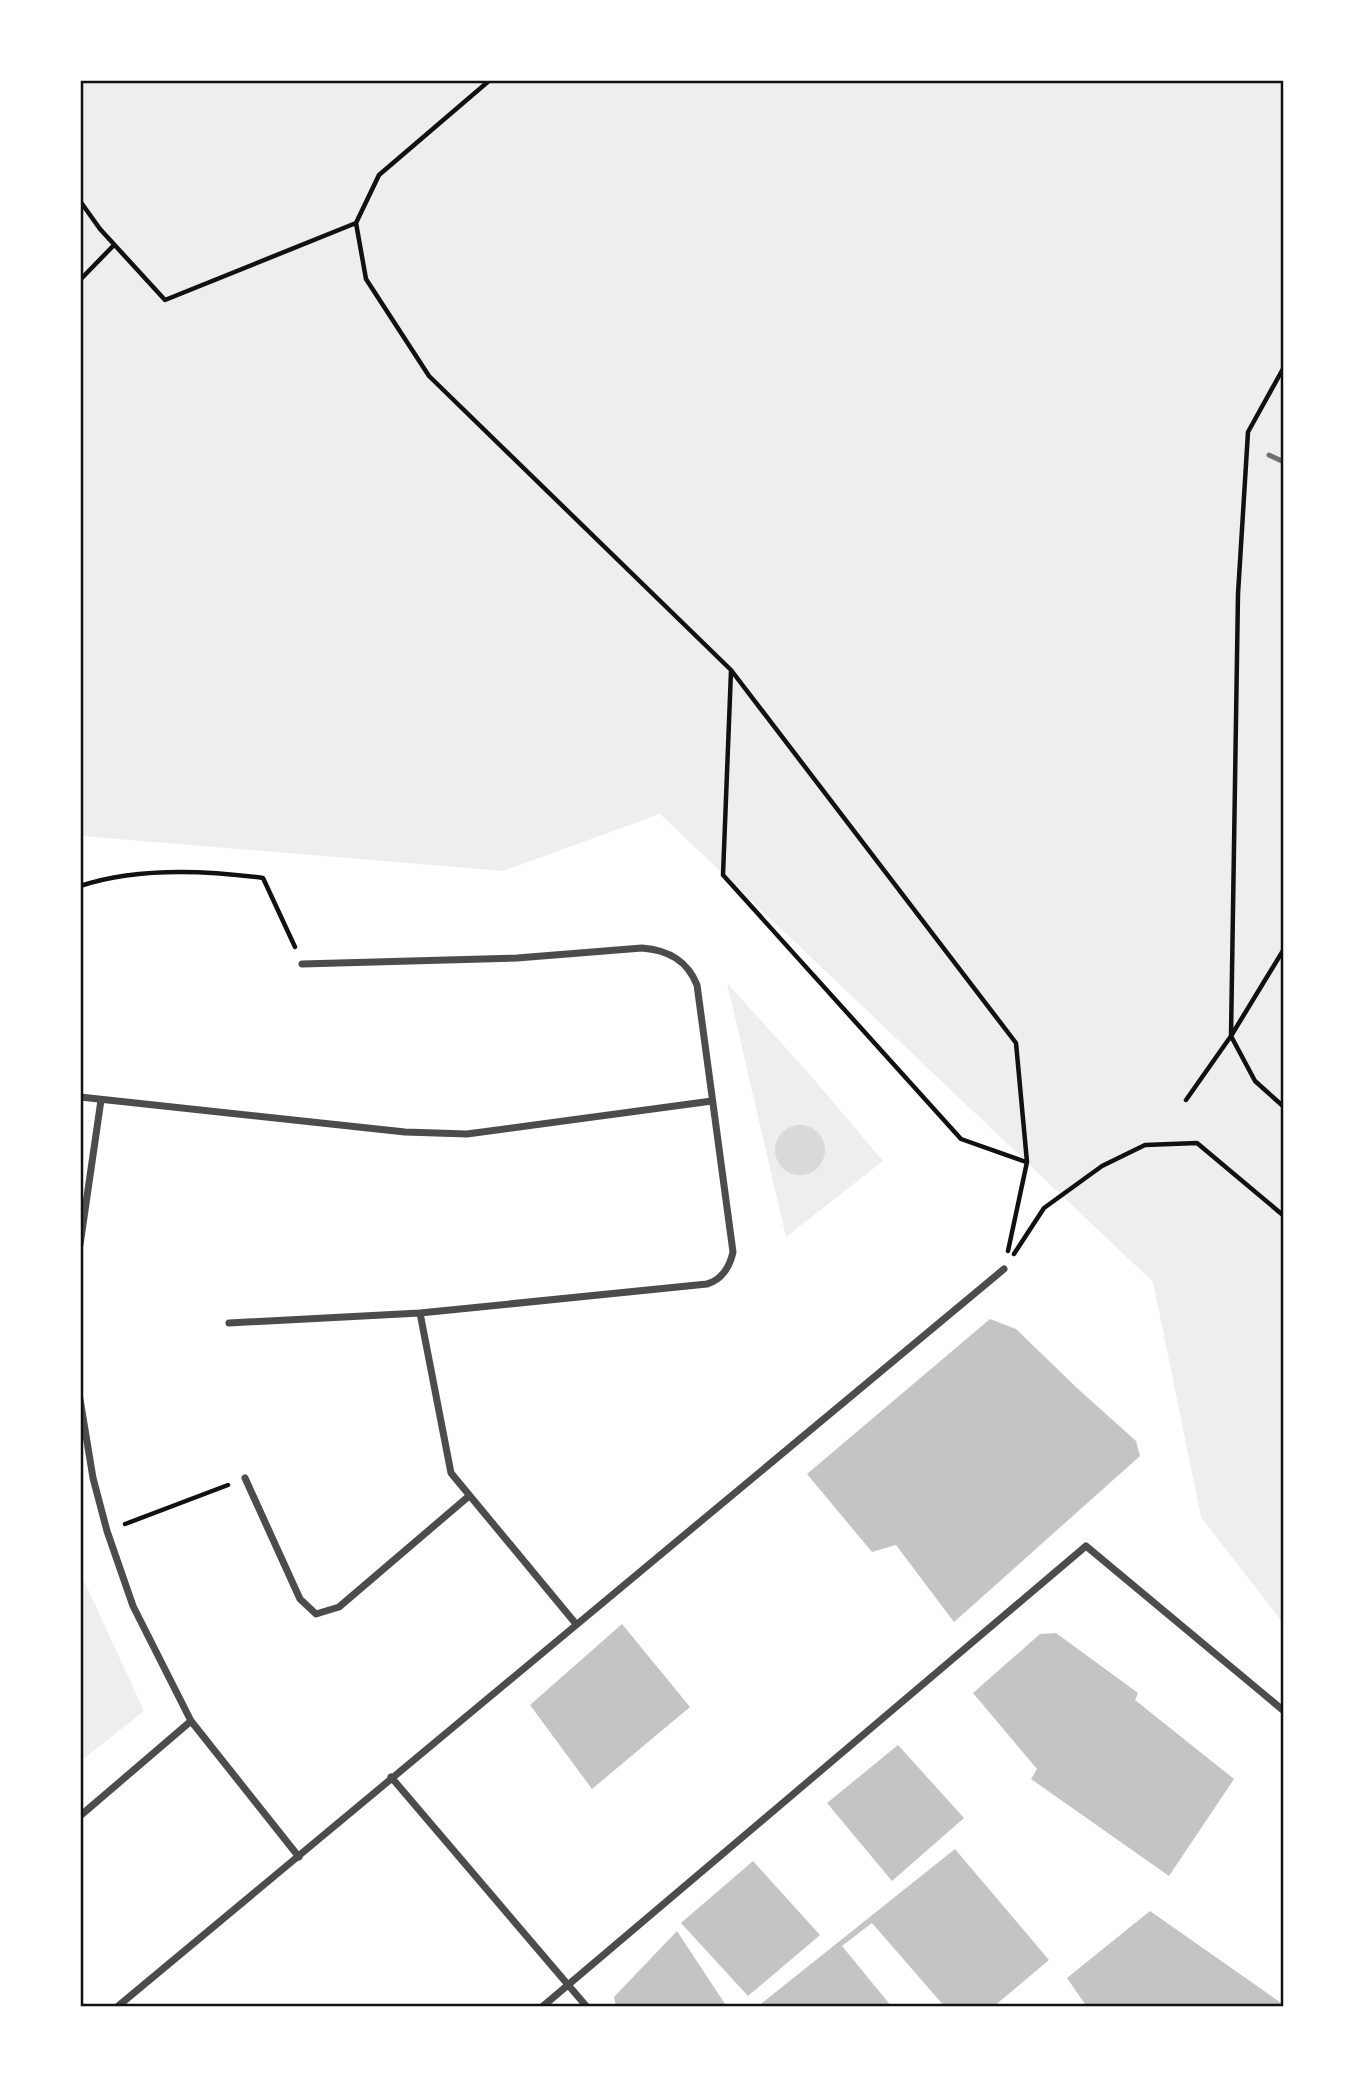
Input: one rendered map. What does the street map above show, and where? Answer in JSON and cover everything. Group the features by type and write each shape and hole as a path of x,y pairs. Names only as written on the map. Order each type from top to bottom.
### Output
{"street":[{"path":"229,1323 420,1313 706,1284 718,1279 732,1259 734,1244 697,985 689,967 670,954 642,948 517,958 302,964"},
{"path":"80,1097 449,1135 712,1101"},
{"path":"80,1245 101,1100"},
{"path":"117,2007 1004,1269"},
{"path":"420,1313 451,1473 576,1624"},
{"path":"80,1399 93,1478 107,1531 133,1606 191,1721 299,1857"},
{"path":"245,1478 300,1599 316,1614 339,1607 469,1496"},
{"path":"542,2007 1086,1546 1283,1711"},
{"path":"80,1816 191,1721"},
{"path":"391,1777 587,2007"}],"path":[{"path":"490,80 379,175 356,223 366,279 429,376 730,670 1017,1043 1027,1163 1004,1269"},
{"path":"80,201 100,229 165,300 356,223"},
{"path":"80,280 114,245"},
{"path":"1283,368 1248,432 1238,594 1231,1036 1255,1081 1283,1107"},
{"path":"730,670 723,874 961,1139 1027,1163"},
{"path":"80,886 110,876 186,873 263,878 302,964"},
{"path":"1186,1100 1231,1036 1283,949"},
{"path":"1004,1269 1044,1208 1102,1166 1144,1145 1198,1143 1283,1216"},
{"path":"107,1531 245,1478"}],"shaded area":[{"path":"80,81 1283,81 1283,1623 1201,1517 1153,1282 660,814 503,871 81,836"},
{"path":"727,983 883,1161 786,1237"},
{"path":"800,1125 818,1132 825,1150 818,1168 800,1175 782,1168 775,1150 782,1132"},
{"path":"81,1574 144,1711 80,1761"}],"building":[{"path":"990,1319 1016,1329 1136,1441 1140,1456 954,1622 896,1545 872,1552 807,1474"},
{"path":"622,1624 690,1707 592,1789 530,1705"},
{"path":"1056,1633 1138,1693 1135,1700 1234,1779 1169,1876 1031,1779 1037,1769 973,1693 1040,1634"},
{"path":"898,1745 964,1818 892,1881 827,1803"},
{"path":"955,1849 1049,1960 993,2007 945,2007 872,1923 842,1946 892,2007 757,2007"},
{"path":"753,1861 820,1935 748,1996 681,1923"},
{"path":"1150,1911 1284,2007 1087,2007 1067,1978"},
{"path":"677,1931 727,2007 616,2007 614,1997"}],"railway":[{"path":"1269,455 1284,462"}]}
